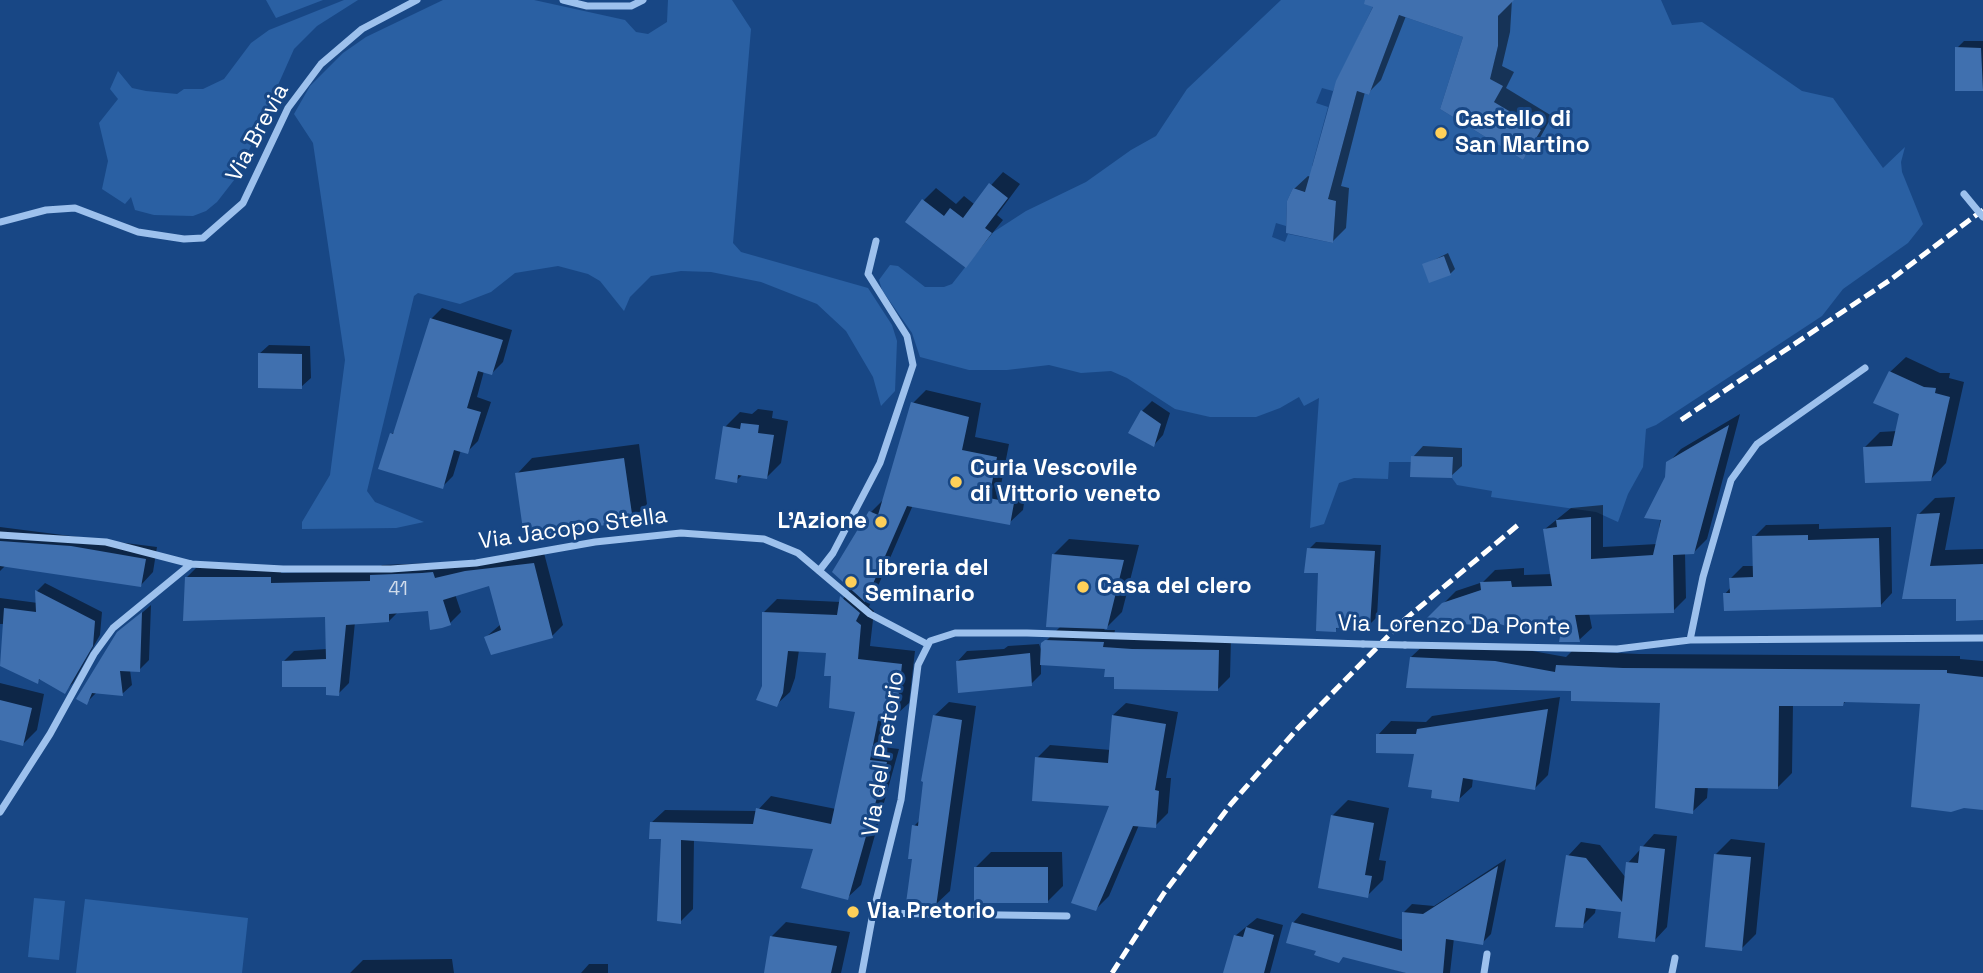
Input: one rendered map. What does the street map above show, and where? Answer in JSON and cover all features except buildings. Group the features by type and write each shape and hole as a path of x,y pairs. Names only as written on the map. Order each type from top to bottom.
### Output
{"street":[{"name":"Via Brevia","path":"0,222 46,210 75,208 138,232 184,239 203,238 243,203 288,108 321,64 362,29 417,0"},
{"path":"562,0 587,6 631,6 643,0"},
{"path":"1958,186 1983,217"},
{"path":"819,571 833,553 880,463 913,365 907,336 868,274 876,241"},
{"path":"1690,640 1703,577 1731,480 1757,444 1864,368"},
{"name":"Via Jacopo Stella","path":"0,535 106,542 191,565 283,569 391,569 476,563 595,542 681,533 764,539 798,553 870,614 927,644"},
{"path":"0,812 50,734 94,654 113,628 191,565"},
{"name":"Via Lorenzo Da Ponte","path":"927,644 936,638 955,633 1617,649 1690,640 1983,638"},
{"name":"Via del Pretorio","path":"860,973 901,800 916,675 927,644"},
{"path":"873,913 1068,916"},
{"path":"1484,973 1487,954"},
{"path":"1672,973 1675,958"}],"shaded area":[{"path":"266,0 323,0 276,18"},
{"path":"344,0 358,0 317,26 294,49 238,175 217,202 206,211 193,216 154,215 135,210 131,197 125,204 102,189 108,161 99,123 118,99 110,89 118,71 132,88 146,91 177,94 184,89 203,89 224,79 251,43 269,30"},
{"path":"443,0 534,0 625,20 636,32 648,34 667,22 668,0 732,0 751,29 733,243 741,252 868,288 892,325 897,341 895,391 881,406 873,377 846,331 817,304 761,282 711,272 681,271 651,276 630,297 624,311 600,281 588,274 558,266 515,273 491,292 460,304 418,293 414,296 367,491 375,502 424,522 396,528 302,529 302,522 330,475 345,360 313,143 294,114 310,86 343,53 366,37"},
{"path":"1281,0 1376,0 1333,91 1322,88 1316,103 1328,107 1312,166 1335,173 1357,91 1369,95 1399,15 1463,37 1440,109 1523,160 1540,130 1494,102 1486,77 1493,65 1498,46 1498,16 1512,0 1661,0 1672,25 1702,22 1802,91 1833,98 1883,168 1905,147 1901,162 1902,172 1923,224 1908,243 1843,289 1822,316 1646,429 1643,467 1628,494 1618,522 1596,512 1491,497 1492,491 1457,485 1452,478 1453,457 1411,456 1411,462 1389,462 1388,479 1354,478 1339,483 1324,524 1310,528 1319,398 1304,406 1299,397 1256,417 1210,417 1175,409 1127,378 1111,371 1081,373 1049,365 1007,370 969,370 920,357 912,333 882,290 879,280 890,265 898,266 925,287 952,284 992,233 1026,211 1086,182 1156,136 1187,89","holes":["1293,188 1336,201 1333,243 1288,234 1285,242 1272,237 1276,223 1286,226 1287,201"]},
{"path":"34,898 65,901 59,960 28,957"},
{"path":"85,899 248,918 242,973 76,973"}],"railway":[{"path":"1681,420 1890,280 1983,210"},
{"path":"1112,973 1164,893 1231,804 1299,727 1403,621 1518,525"}],"place":[{"name":"Castello di San Martino","path":"1441,133"},
{"name":"Curia Vescovile di Vittorio veneto","path":"956,482"},
{"name":"L'Azione","path":"881,522"},
{"name":"Libreria del Seminario","path":"851,582"},
{"name":"Casa del clero","path":"1083,587"},
{"name":"Via Pretorio","path":"853,912"}]}
